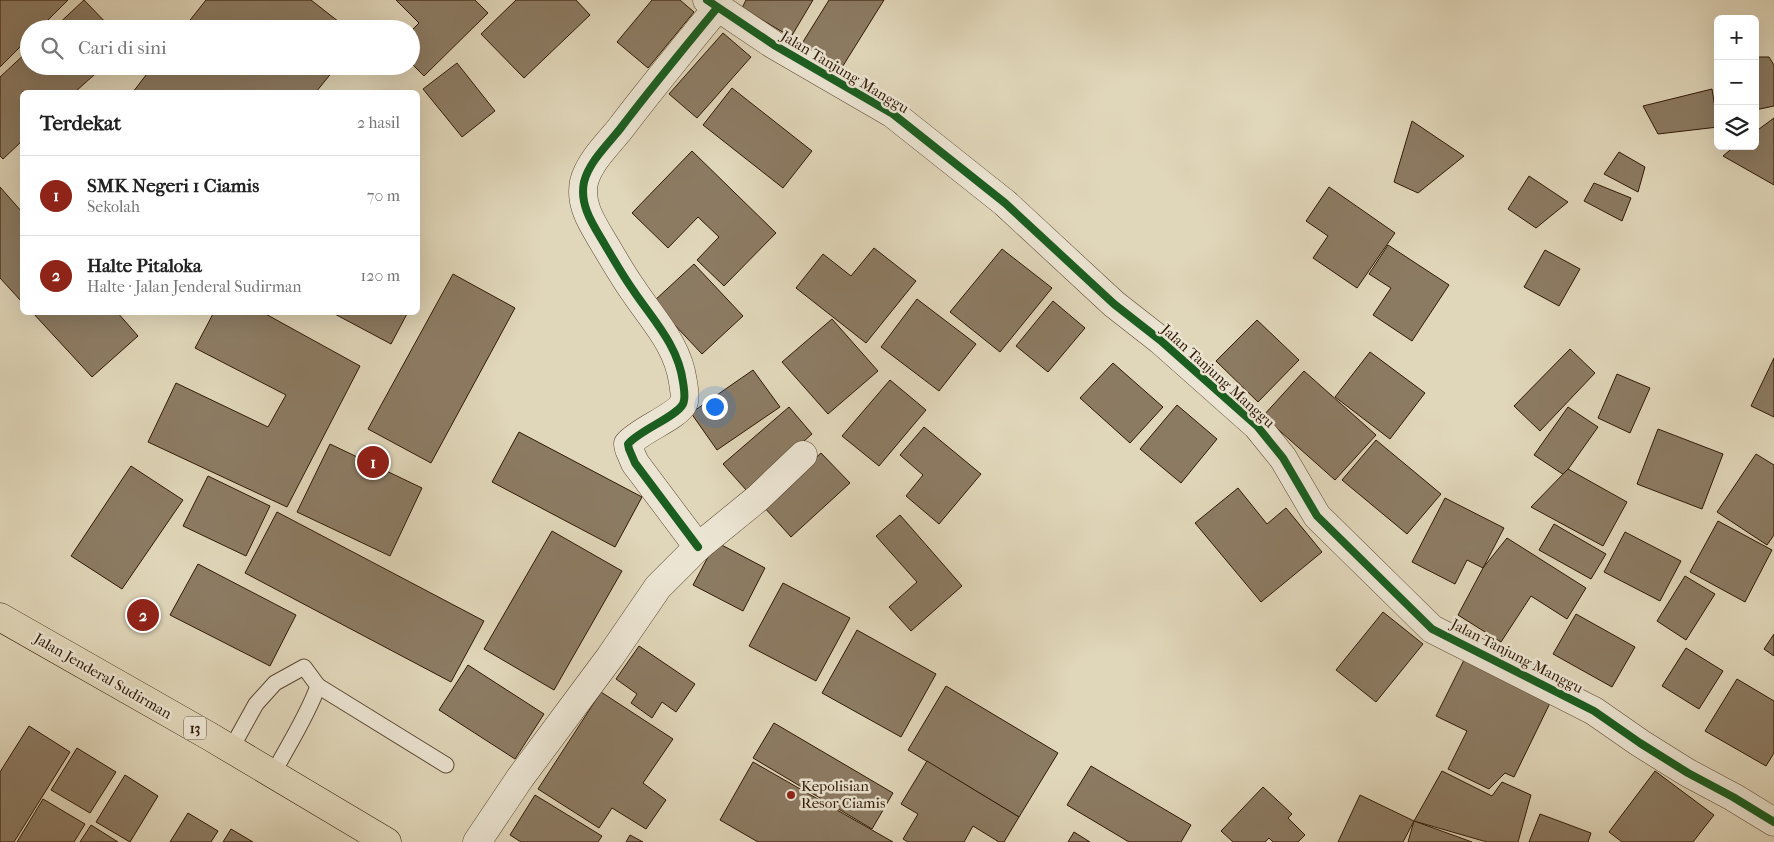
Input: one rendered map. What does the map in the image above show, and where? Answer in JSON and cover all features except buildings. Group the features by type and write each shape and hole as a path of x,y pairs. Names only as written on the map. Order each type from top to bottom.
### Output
{"highway":[{"name":"Jalan Jenderal Sudirman","path":"0,617 231,749 387,842"}],"street":[{"path":"698,548 635,464 628,444 636,436 677,411 683,404 685,392 683,376 671,343 633,291 591,223 585,206 584,182 591,166 656,82 712,4"},
{"name":"Jalan Tanjung Manggu","path":"712,4 774,45 893,114 1005,203 1114,304 1160,340 1257,426 1283,458 1317,516 1432,629 1594,711 1680,768 1774,822"},
{"path":"477,842 520,778 610,657 658,587 698,548 758,498 803,455"}],"lane":[{"path":"231,749 256,704 275,683 304,667 318,686 446,765"},
{"path":"273,774 309,711 318,686"}],"cycle path":[{"path":"707,0 774,45 893,114 1005,203 1114,304 1160,340 1257,426 1283,458 1317,516 1432,629 1594,711 1688,773 1774,822"},
{"path":"698,547 635,463 628,444 673,414 683,404 683,382 676,356 664,333 626,279 592,223 588,215 583,191 586,175 599,154 717,8"}],"place":[{"name":"SMK Negeri 1 Ciamis","path":"373,462"},
{"name":"Halte Pitaloka","path":"143,615"},
{"name":"Kepolisian Resor Ciamis","path":"791,795"}]}
